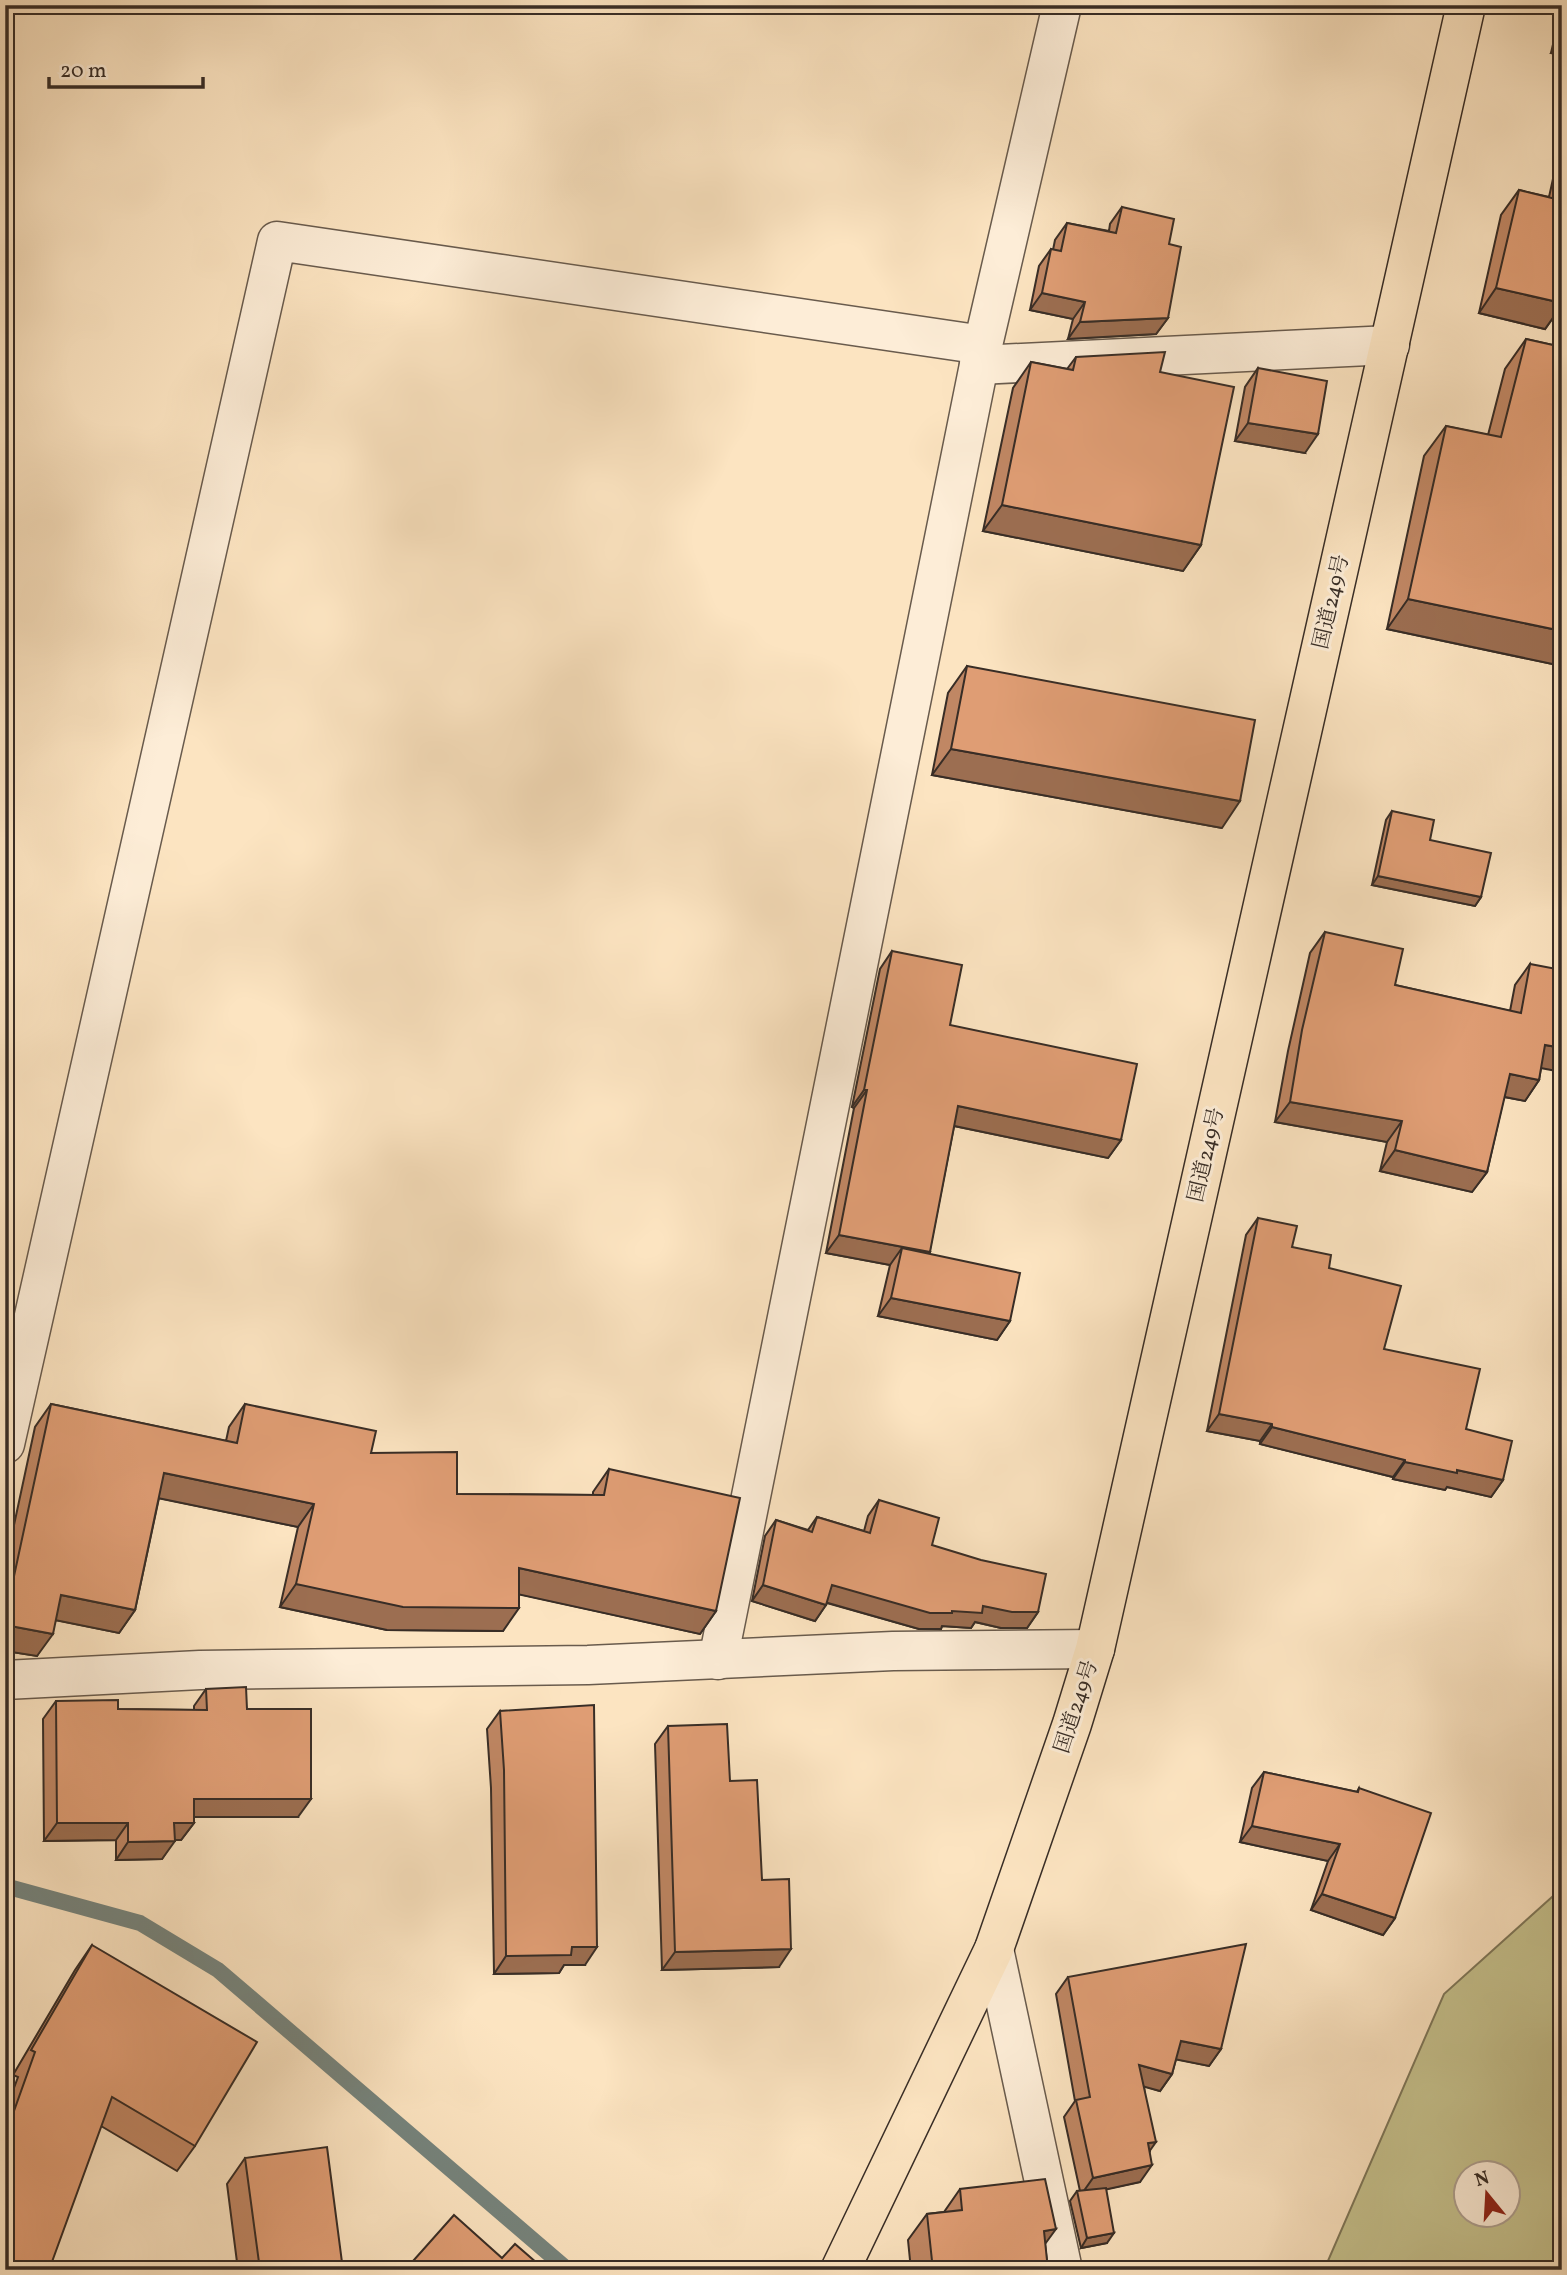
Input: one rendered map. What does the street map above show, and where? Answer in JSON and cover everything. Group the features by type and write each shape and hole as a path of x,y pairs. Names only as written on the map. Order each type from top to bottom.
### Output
{"highway":[{"name":"国道249号","path":"841,2270 994,1949 1095,1650 1466,5"}],"street":[{"path":"718,1660 981,355 1062,5"},
{"path":"5,1444 277,240 981,355 1391,345"},
{"path":"5,1680 200,1670 589,1665 893,1651 1095,1650"},
{"path":"994,1949 1063,2270"}],"shaded area":[{"path":"1562,1888 1562,2270 1324,2270 1444,1994"}],"building":[{"path":"1519,190 1560,200 1562,192 1562,303 1496,288"},
{"path":"1122,207 1174,219 1169,244 1181,247 1168,318 1080,322 1085,302 1042,293 1051,249 1061,251 1067,223 1116,233"},
{"path":"1526,339 1562,347 1562,631 1408,599 1446,426 1501,437"},
{"path":"1165,352 1160,372 1234,387 1201,545 1002,505 1031,362 1073,370 1076,357"},
{"path":"1258,368 1327,381 1318,434 1248,423"},
{"path":"967,666 1255,720 1240,801 951,749"},
{"path":"1392,811 1434,820 1430,840 1491,853 1481,897 1378,876"},
{"path":"1325,932 1403,949 1395,985 1521,1013 1530,964 1562,970 1562,1048 1545,1045 1539,1080 1510,1074 1487,1172 1395,1150 1402,1121 1290,1102 1302,1030"},
{"path":"892,951 962,965 950,1025 1137,1064 1121,1140 958,1106 930,1252 839,1235"},
{"path":"1258,1218 1297,1226 1292,1247 1331,1255 1329,1268 1401,1286 1384,1349 1480,1369 1466,1429 1512,1441 1503,1480 1405,1462 1272,1427 1272,1424 1219,1414"},
{"path":"902,1248 1020,1273 1010,1321 891,1298"},
{"path":"51,1404 237,1443 245,1404 376,1431 371,1453 457,1452 457,1494 604,1495 609,1469 740,1498 716,1611 519,1568 519,1608 403,1607 296,1584 314,1504 164,1473 135,1610 61,1595 53,1634 5,1625"},
{"path":"879,1500 939,1518 932,1545 981,1560 1046,1574 1038,1612 1012,1612 983,1606 982,1613 930,1613 832,1585 826,1605 763,1585 776,1520 812,1532 817,1517 870,1533"},
{"path":"246,1687 247,1709 311,1709 311,1799 194,1799 194,1823 174,1823 175,1841 128,1842 128,1823 57,1823 56,1701 118,1700 118,1709 207,1710 206,1689"},
{"path":"594,1705 597,1947 572,1947 571,1955 506,1956 504,1770 500,1711"},
{"path":"727,1724 730,1781 757,1780 762,1880 789,1879 791,1949 675,1952 668,1726"},
{"path":"1264,1772 1358,1792 1359,1788 1431,1813 1395,1918 1322,1894 1340,1844 1252,1826"},
{"path":"1246,1944 1221,2049 1181,2041 1172,2074 1139,2065 1156,2142 1148,2143 1152,2165 1093,2178 1076,2100 1090,2097 1068,1977"},
{"path":"92,1945 257,2042 195,2146 112,2097 49,2270 5,2270 5,2121 10,2122 35,2052 31,2050"},
{"path":"327,2147 343,2270 260,2270 245,2158"},
{"path":"1045,2179 1056,2229 1044,2231 1048,2270 933,2270 927,2214 962,2210 960,2189"},
{"path":"1106,2188 1114,2233 1087,2238 1077,2191"},
{"path":"454,2215 502,2258 515,2244 545,2270 405,2270"}],"waterway":[{"path":"5,1886 140,1923 218,1970 568,2270"}]}
